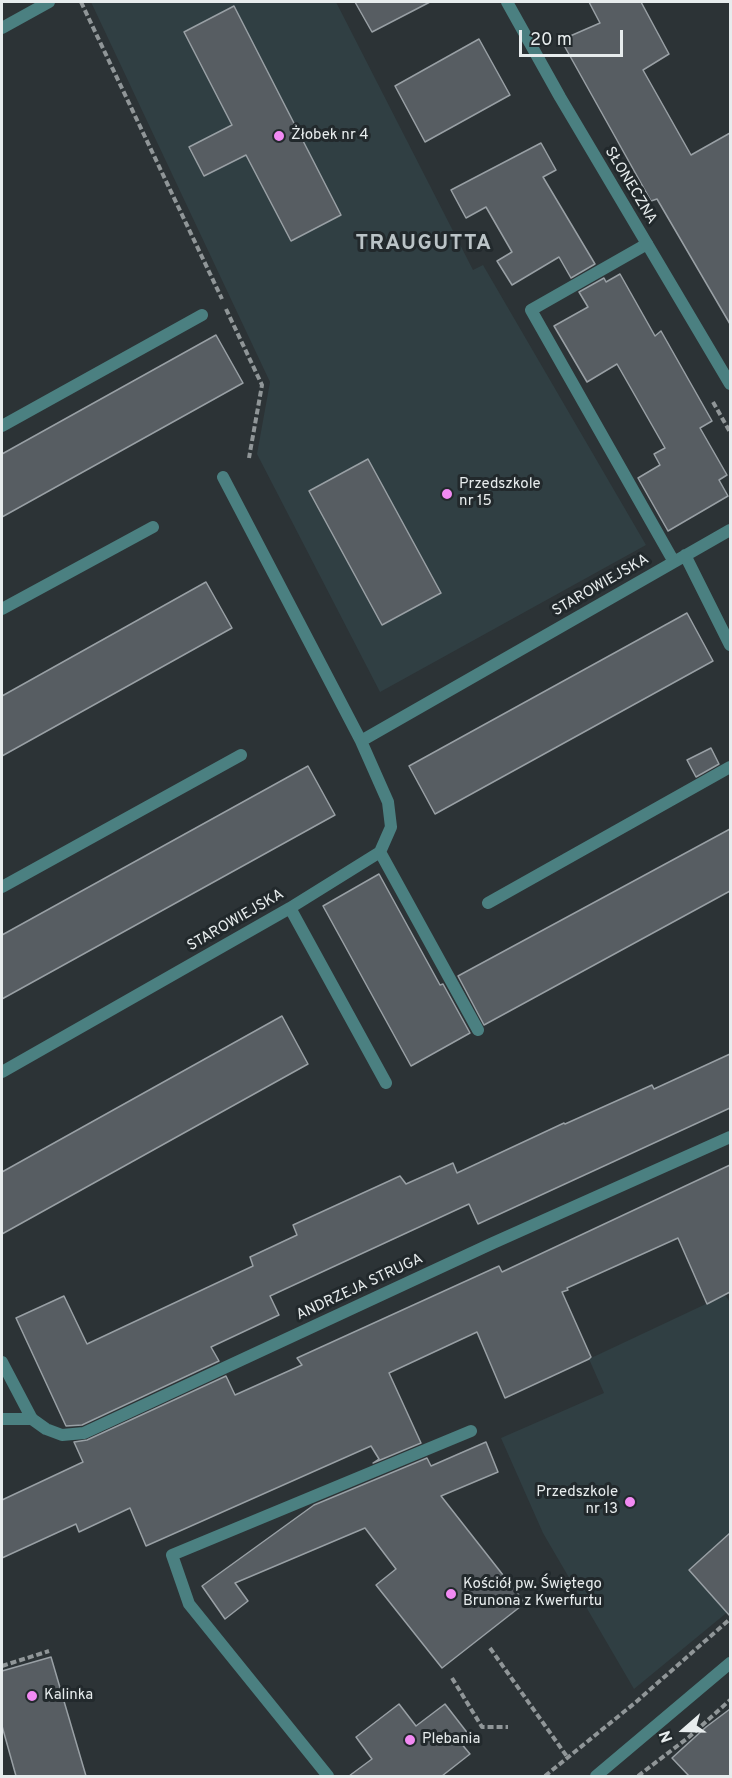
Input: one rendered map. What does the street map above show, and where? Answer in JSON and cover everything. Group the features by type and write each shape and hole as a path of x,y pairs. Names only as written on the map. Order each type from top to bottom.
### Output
{"street":[{"path":"2,28 49,2"},
{"name":"SŁONECZNA","path":"507,2 560,97 730,384"},
{"path":"647,244 531,310 674,562"},
{"path":"2,426 202,315"},
{"path":"223,477 361,741 388,802 391,827 380,852 478,1030"},
{"path":"2,609 153,527"},
{"name":"STAROWIEJSKA","path":"361,741 730,530"},
{"path":"685,555 730,645"},
{"path":"2,887 241,755"},
{"path":"488,903 730,767"},
{"name":"STAROWIEJSKA","path":"2,1072 290,908 380,852"},
{"path":"290,908 386,1083"},
{"name":"ANDRZEJA STRUGA","path":"2,1419 32,1419 46,1429 62,1435 84,1433 493,1243 730,1137"},
{"path":"2,1362 32,1419"},
{"path":"328,1776 189,1604 172,1556 471,1431"},
{"path":"596,1776 730,1663"}],"path":[{"path":"81,2 262,385 249,458"},
{"path":"544,1776 636,1702 730,1619"},
{"path":"490,1648 568,1758"},
{"path":"2,1666 49,1651"},
{"path":"452,1678 482,1727 508,1727"},
{"path":"638,1776 689,1737 730,1700"}],"shaded area":[{"path":"91,2 336,2 473,270 483,265 646,545 380,692 257,454 270,382"},
{"name":"Przedszkole nr 13","path":"725,1295 730,1302 730,1610 634,1689 543,1533 501,1438 604,1393 589,1359"}],"building":[{"path":"355,2 430,2 372,32"},
{"path":"589,2 641,2 669,54 643,70 691,155 730,133 730,324 657,199 651,201 561,40 600,23"},
{"path":"234,6 341,215 291,241 246,155 204,176 189,147 232,125 184,32"},
{"path":"479,39 510,95 425,142 395,86"},
{"path":"541,143 556,170 543,177 595,264 571,278 559,257 512,285 497,261 512,252 486,207 466,218 451,190"},
{"path":"620,274 655,336 661,331 712,421 700,428 727,475 719,480 728,496 668,531 638,478 660,465 654,454 665,448 617,364 587,382 554,326 588,307 579,292 604,278 606,282"},
{"path":"216,335 243,383 2,517 2,454"},
{"path":"368,459 441,593 382,625 309,491"},
{"path":"206,582 232,628 2,756 2,696"},
{"path":"687,613 713,661 435,814 409,766"},
{"path":"711,748 719,764 696,777 687,760"},
{"path":"308,766 335,815 2,999 2,935"},
{"path":"730,829 730,891 484,1025 458,976"},
{"path":"379,874 440,985 443,984 470,1033 411,1066 323,906"},
{"path":"282,1016 308,1064 2,1234 2,1172"},
{"path":"730,1054 730,1108 478,1224 469,1204 270,1296 279,1315 211,1347 219,1361 82,1425 66,1426 16,1318 64,1296 87,1344 253,1266 250,1257 297,1235 293,1225 400,1176 406,1184 453,1163 457,1173 564,1123 652,1085 654,1089"},
{"path":"730,1165 730,1292 707,1304 678,1238 562,1292 591,1357 589,1359 505,1398 477,1332 389,1373 421,1443 373,1463 379,1459 371,1446 146,1546 130,1508 79,1532 76,1524 2,1558 2,1500 83,1462 74,1442 87,1440 226,1376 235,1395 302,1365 297,1358 499,1266 502,1272"},
{"path":"486,1442 498,1472 441,1496 525,1603 442,1668 376,1585 396,1569 365,1528 235,1583 248,1601 225,1619 202,1586 314,1505 427,1458 431,1466"},
{"path":"730,1533 730,1616 689,1570"},
{"path":"51,1657 86,1776 16,1776 2,1726 2,1671"},
{"name":"Plebania","path":"399,1704 416,1726 445,1704 469,1735 460,1742 470,1754 442,1776 349,1776 372,1759 356,1737"},
{"path":"730,1709 730,1776 689,1776 672,1758"}],"place":[{"name":"Żłobek nr 4","path":"279,136"},
{"name":"Przedszkole nr 15","path":"447,494"},
{"name":"Przedszkole nr 13","path":"630,1502"},
{"name":"Kościół pw. Świętego Brunona z Kwerfurtu","path":"451,1594"},
{"name":"Kalinka","path":"32,1696"},
{"name":"Plebania","path":"410,1740"}],"district":[{"name":"TRAUGUTTA","path":"424,245"}]}
